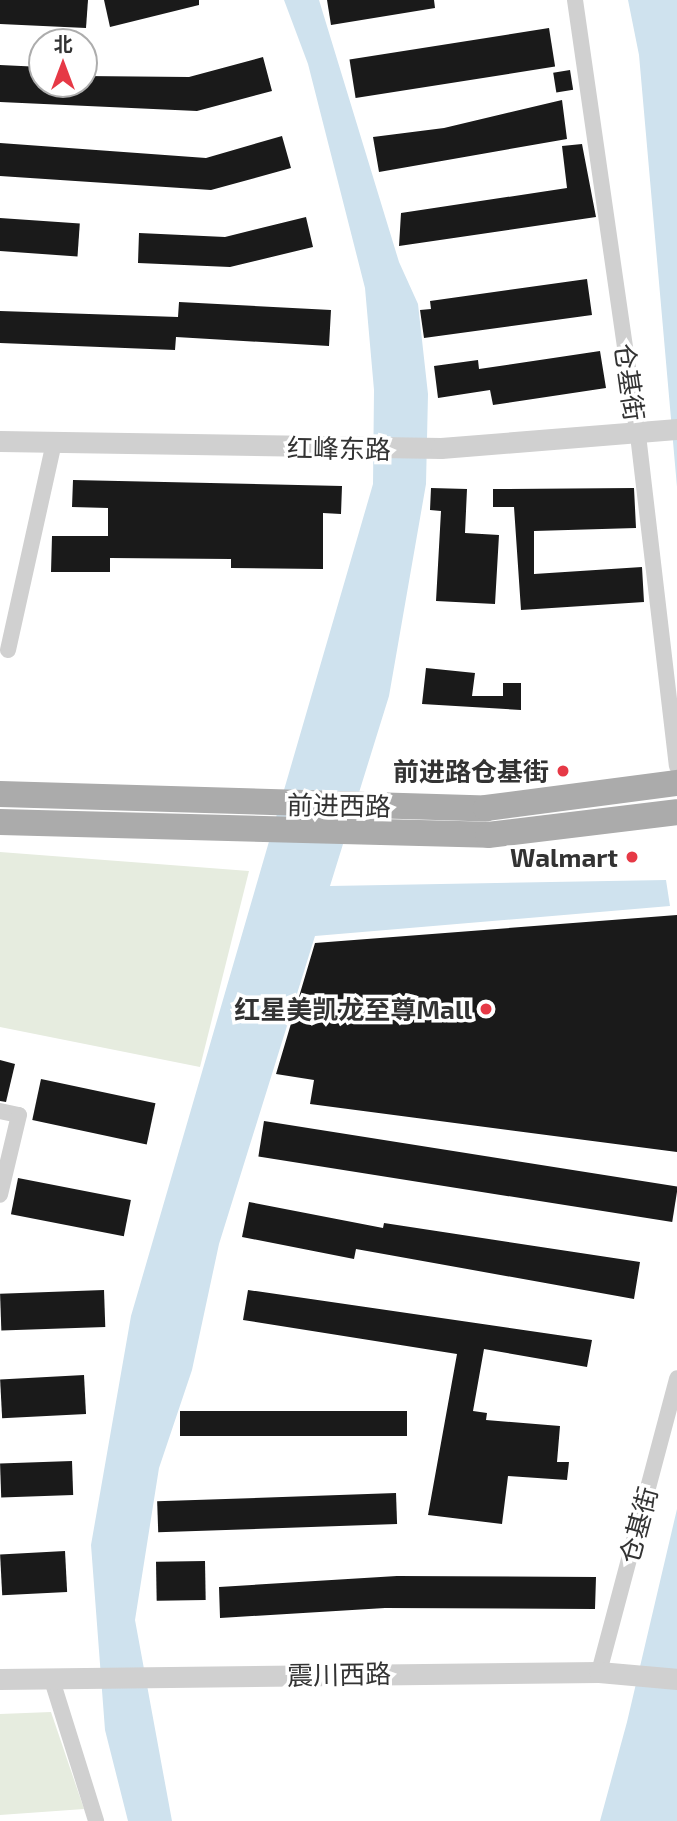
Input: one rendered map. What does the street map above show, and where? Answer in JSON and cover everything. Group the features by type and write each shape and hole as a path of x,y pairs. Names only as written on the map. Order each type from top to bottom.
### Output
{"main road":[{"name":"前进西路","path":"0,794 486,808 677,783"},
{"name":"前进西路","path":"0,822 253,831 488,835 677,812"}],"street":[{"name":"仓基街","path":"575,0 658,432 677,766"},
{"name":"红峰东路","path":"0,441 356,450 441,448 658,432"},
{"path":"8,650 54,442"},
{"path":"0,1111 19,1115 0,1195"},
{"name":"仓基街","path":"599,1672 677,1378"},
{"name":"震川西路","path":"0,1679 51,1676 599,1672 677,1679"},
{"path":"51,1676 96,1821"}],"shaded area":[{"path":"0,852 249,871 200,1067 0,1027"},
{"path":"51,1712 84,1809 0,1815 0,1714"}],"water":[{"path":"284,0 319,0 399,262 418,304 428,394 426,484 389,696 330,886 666,880 670,906 315,936 219,1244 192,1370 159,1468 135,1620 172,1821 128,1821 105,1730 91,1545 131,1316 373,484 374,390 365,288 308,64"},
{"path":"628,0 677,0 677,487 639,55"},
{"path":"677,1509 677,1821 600,1821 627,1722"}],"building":[{"path":"0,0 88,0 86,28 0,24"},
{"path":"104,0 199,0 199,5 110,27"},
{"path":"327,0 434,0 435,8 331,25"},
{"path":"549,28 555,67 356,98 349,60"},
{"path":"263,57 272,91 197,111 0,102 0,65 28,66 28,98 98,98 98,76 189,77"},
{"path":"570,70 573,90 556,92 553,73"},
{"path":"562,100 567,139 379,172 373,137 444,128"},
{"path":"282,136 291,168 211,190 0,176 0,143 206,158"},
{"path":"582,144 596,217 399,246 401,213 567,188 562,146"},
{"path":"306,217 313,247 230,267 138,263 139,233 225,237"},
{"path":"0,218 80,224 78,257 0,251"},
{"path":"587,279 592,315 424,338 420,310 431,309 430,301"},
{"path":"179,302 331,310 329,346 176,337 175,350 0,343 0,311 178,317"},
{"path":"600,351 606,388 493,405 490,390 438,398 434,366 478,360 479,369"},
{"path":"73,480 342,486 341,514 323,513 323,569 231,568 231,559 110,558 110,572 51,572 52,536 108,536 108,508 72,507"},
{"path":"431,488 467,489 465,533 499,535 495,604 436,601 441,511 430,510"},
{"path":"634,488 636,528 534,531 534,574 642,567 644,602 521,610 514,507 493,507 493,489"},
{"path":"426,668 475,673 472,696 503,696 503,683 521,683 521,710 422,704"},
{"name":"红星美凯龙至尊Mall","path":"677,915 677,1152 310,1104 314,1080 276,1074 315,943"},
{"path":"0,1060 15,1064 6,1102 0,1101"},
{"path":"41,1079 155,1103 147,1144 32,1120"},
{"path":"264,1121 677,1186 672,1222 258,1157"},
{"path":"18,1178 131,1200 124,1236 11,1214"},
{"path":"249,1202 383,1228 384,1223 640,1262 634,1299 356,1249 354,1259 242,1237"},
{"path":"104,1290 105,1327 1,1331 0,1294"},
{"path":"248,1290 592,1340 587,1367 484,1349 473,1411 487,1413 486,1420 560,1426 557,1462 569,1462 567,1480 508,1476 502,1524 428,1515 457,1354 243,1320"},
{"path":"84,1375 86,1414 2,1418 0,1379"},
{"path":"180,1411 407,1411 407,1436 180,1436"},
{"path":"72,1461 73,1495 1,1497 0,1464"},
{"path":"396,1493 397,1524 158,1532 157,1501"},
{"path":"65,1551 67,1592 2,1595 0,1554"},
{"path":"205,1561 206,1600 157,1601 156,1562"},
{"path":"397,1576 596,1577 595,1609 385,1608 220,1618 219,1587"}],"place":[{"name":"前进路仓基街","path":"563,771"},
{"name":"Walmart","path":"632,857"},
{"name":"红星美凯龙至尊Mall","path":"486,1009"}]}
